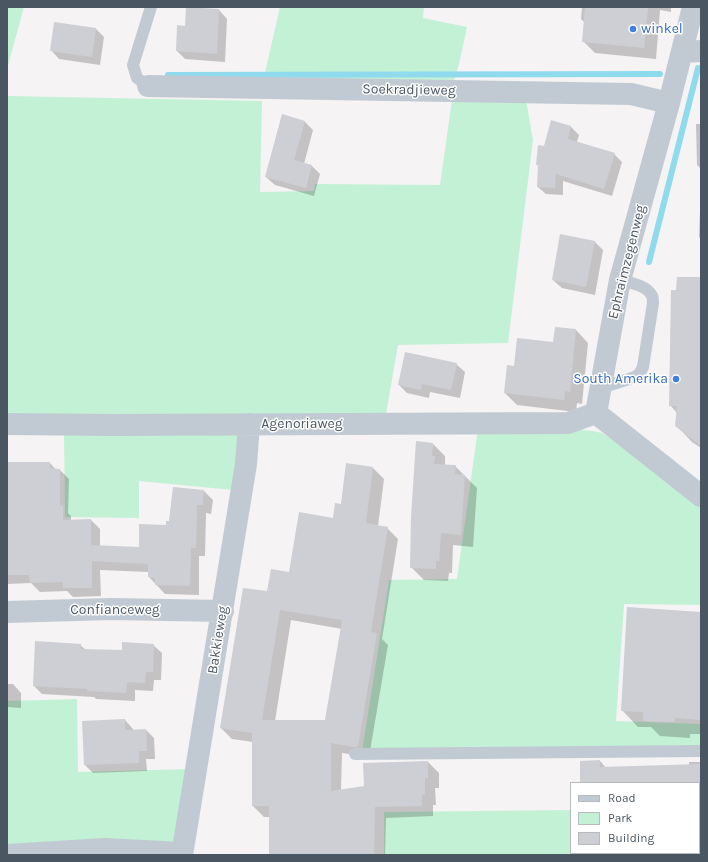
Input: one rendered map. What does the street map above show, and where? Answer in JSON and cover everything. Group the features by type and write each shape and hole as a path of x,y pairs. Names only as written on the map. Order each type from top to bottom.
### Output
{"street":[{"name":"Ephraimzegenweg","path":"596,413 620,280 669,103 692,52 693,7"},
{"name":"Soekradjieweg","path":"148,86 631,94 669,103"},
{"name":"Agenoriaweg","path":"7,424 568,423 596,413"},
{"path":"596,413 701,496"},
{"name":"Bakkieweg","path":"182,854 246,464 249,424"},
{"name":"Confianceweg","path":"7,612 111,609 223,611"},
{"path":"7,855 105,849 182,854"}],"lane":[{"path":"148,86 136,78 133,65 151,7"},
{"path":"601,388 635,377 640,373 643,367 653,303 652,296 641,286 620,280"},
{"path":"355,754 701,751"}],"green space":[{"path":"7,7 24,7 7,69"},
{"path":"280,7 424,7 423,18 467,27 459,64 452,87 262,86"},
{"path":"7,96 262,101 260,192 314,191 315,184 440,185 452,100 526,100 533,140 508,343 398,345 386,414 7,415"},
{"path":"478,429 582,430 602,433 648,465 701,507 701,605 624,604 616,721 701,724 701,753 362,752 389,580 457,579"},
{"path":"64,433 235,433 239,437 233,490 139,481 139,518 65,517"},
{"path":"77,699 78,772 188,769 175,848 7,850 7,701"},
{"path":"570,810 570,854 656,855 384,855 384,812"}],"building":[{"path":"186,7 219,9 217,54 176,51 177,25 185,26"},
{"path":"585,7 648,8 644,48 582,42"},
{"path":"54,22 96,28 92,57 50,51"},
{"path":"282,114 305,121 294,160 312,165 306,188 265,177"},
{"path":"551,120 571,126 568,139 615,153 604,189 556,174 555,188 537,187 538,165 536,165 538,145 544,146"},
{"path":"560,234 595,241 586,287 552,280"},
{"path":"677,277 701,277 701,446 675,426 677,406 669,406 671,290 676,290"},
{"path":"555,327 576,329 570,392 565,391 564,400 504,393 507,365 514,366 517,338 553,342"},
{"path":"405,352 457,363 451,390 422,384 421,390 398,385"},
{"path":"416,441 433,443 432,456 435,456 434,464 456,465 455,474 465,475 461,535 441,533 439,561 436,561 436,569 410,568 411,517"},
{"path":"7,462 50,462 50,468 60,469 60,505 63,506 63,520 91,519 91,545 139,547 139,524 166,525 166,521 169,521 173,487 204,490 203,505 197,505 196,548 191,548 190,586 155,585 155,578 148,577 148,564 92,561 92,588 63,588 63,582 30,583 29,575 7,575"},
{"path":"346,463 373,467 366,523 388,527 371,632 377,633 358,746 354,747 331,743 331,791 364,786 363,763 428,761 428,778 425,778 425,795 422,794 422,806 375,807 374,855 269,855 269,806 252,806 252,733 220,728 243,588 267,591 271,569 289,572 299,512 333,518 335,503 341,504","holes":["280,610 342,620 325,720 262,720"]},
{"path":"627,607 701,612 701,720 675,718 674,722 643,721 643,712 621,711"},
{"path":"35,641 81,644 81,649 122,650 122,642 154,644 153,672 146,672 145,683 127,682 126,693 33,686"},
{"path":"125,719 125,730 146,729 147,751 139,751 139,763 84,765 82,721"},
{"path":"600,760 600,767 701,764 701,783 580,782 580,761"}],"waterway":[{"path":"649,262 698,68"},
{"path":"168,75 660,74"}],"place":[{"name":"winkel","path":"633,29"},
{"name":"South Amerika","path":"676,379"}]}
